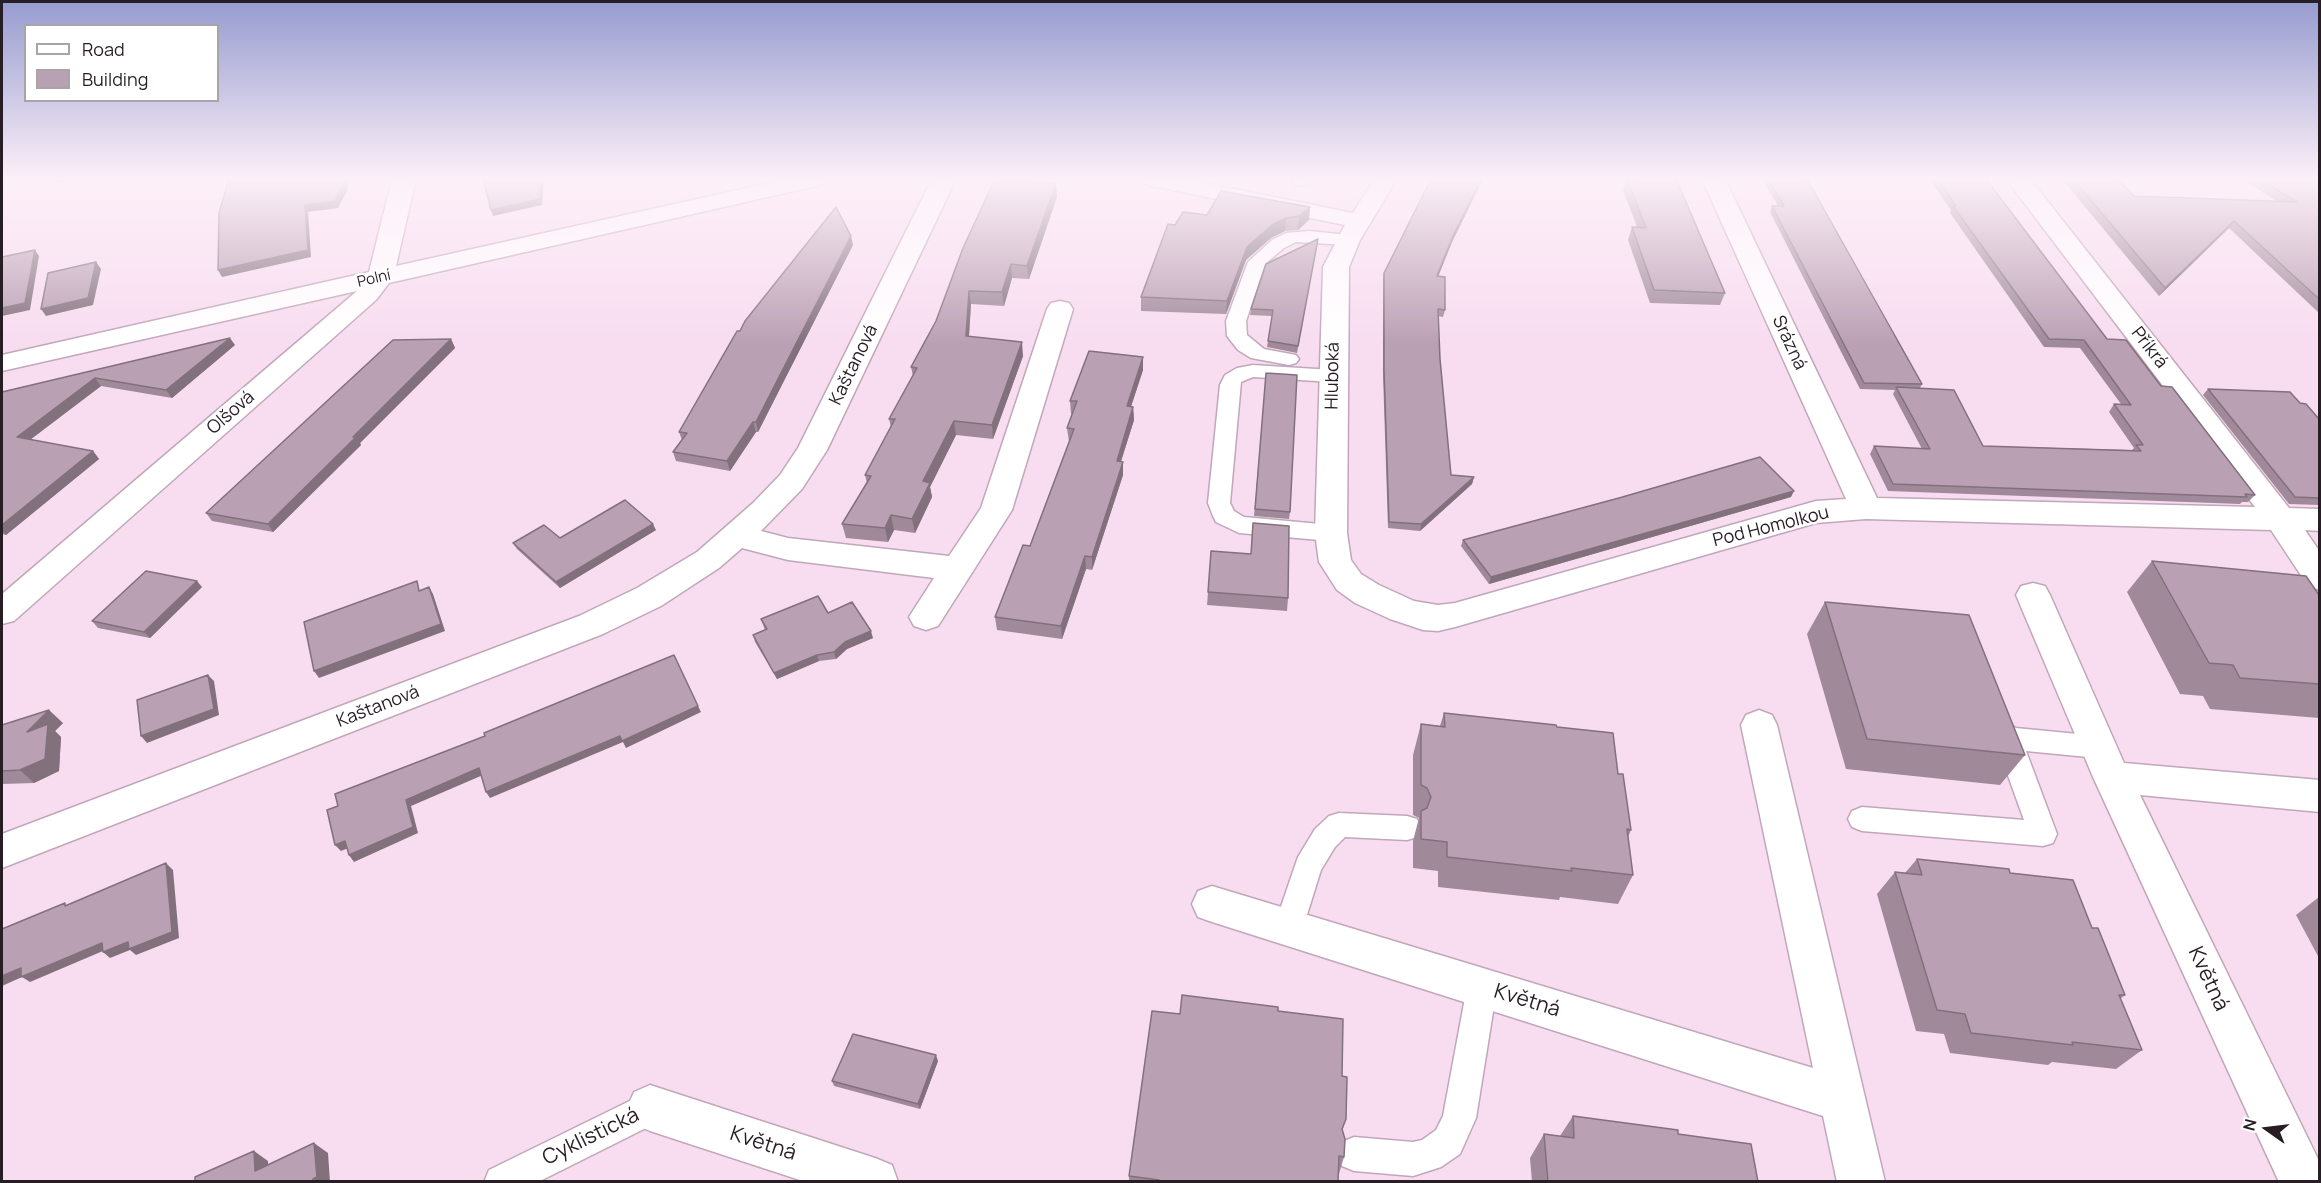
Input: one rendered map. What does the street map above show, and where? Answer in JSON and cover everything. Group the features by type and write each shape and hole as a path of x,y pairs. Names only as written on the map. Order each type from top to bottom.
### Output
{"street":[{"name":"Olšová","path":"2,612 367,295 381,277 391,234"},
{"name":"Polní","path":"2,363 571,234"},
{"name":"Kaštanová","path":"2,851 591,625 650,597 708,560 765,511 791,482 812,450 917,234"},
{"name":"Hluboká","path":"1349,582 1335,562 1330,533 1336,267 1351,234"},
{"name":"Srázná","path":"1739,234 1866,508"},
{"name":"Příkrá","path":"2062,234 2280,518"},
{"path":"926,617 996,510 1060,309"},
{"name":"Pod Homolkou","path":"1349,582 1367,594 1402,610 1423,617 1438,618 1816,512 1866,508 2319,520"},
{"path":"2280,518 2319,578"},
{"path":"739,534 758,542 788,549 957,569"},
{"name":"Květná","path":"2033,595 2105,762 2304,1182"},
{"path":"1759,725 1861,1182"},
{"path":"2105,762 2319,796"},
{"name":"Květná","path":"1212,904 1841,1099"},
{"name":"Květná","path":"650,1108 875,1182"}],"lane":[{"path":"1325,234 1293,237 1278,244 1257,262 1236,321 1237,336 1245,346 1258,354 1333,369"},
{"path":"1330,533 1239,525 1224,516 1219,503 1232,380 1244,372 1253,371 1333,369"},
{"path":"1862,819 2043,834 1995,706"},
{"path":"2007,738 2105,762"},
{"path":"1289,927 1308,866 1325,838 1339,825 1407,828"},
{"path":"1354,1154 1413,1159 1429,1155 1448,1142 1459,1118 1482,987"},
{"name":"Cyklistická","path":"501,1182 650,1108"}],"building":[{"path":"219,234 307,234 308,250 218,270"},
{"path":"814,234 850,234 756,422 753,422 727,461 673,452 687,433 679,432 745,321"},
{"path":"969,234 1038,234 1027,266 1011,264 1002,292 969,291 966,336 1022,342 992,425 954,421 923,481 930,483 912,519 891,515 885,528 842,524 871,476 865,475 895,419 889,419 917,368 911,367 936,321"},
{"path":"1164,234 1262,234 1247,247 1227,301 1141,297"},
{"path":"1403,234 1454,234 1437,276 1445,277 1445,310 1438,309 1440,359 1451,475 1474,477 1421,524 1389,522 1384,369 1384,273"},
{"path":"1635,234 1700,234 1725,293 1654,290"},
{"path":"1787,234 1838,234 1922,384 1864,383"},
{"path":"1973,234 2028,234 2107,339 2126,340 2161,386 2172,387 2255,495 2245,494 2247,497 1893,484 1874,446 1930,449 1896,387 1954,390 1983,446 2141,451 2136,445 2143,445 2114,404 2131,405 2084,340 2049,339"},
{"path":"2120,234 2220,234 2165,288"},
{"path":"2248,234 2319,234 2319,299"},
{"path":"1318,239 1298,346 1268,341 1273,310 1251,309 1266,264"},
{"path":"35,250 25,303 2,308 2,257"},
{"path":"96,262 88,298 41,309 48,273"},
{"path":"230,338 166,390 95,378 17,437 93,451 2,525 2,392"},
{"path":"451,339 268,524 206,513 393,340"},
{"path":"1089,351 1143,357 1127,406 1133,407 1117,461 1123,462 1092,557 1085,556 1061,626 995,617 1023,545 1030,546 1074,429 1067,428 1077,401 1070,401"},
{"path":"1266,373 1297,375 1290,512 1255,509"},
{"path":"2208,389 2290,392 2300,403 2306,404 2319,419 2319,498 2295,497"},
{"path":"1760,457 1794,491 1491,577 1463,540 1619,498"},
{"path":"625,500 653,524 556,582 513,543 544,525 560,538"},
{"path":"1253,523 1289,526 1288,598 1208,592 1211,551 1251,554"},
{"path":"2152,561 2306,576 2319,595 2319,684 2240,678 2233,665 2209,663"},
{"path":"146,571 197,581 144,632 92,621"},
{"path":"417,581 419,591 429,587 441,624 314,671 304,622"},
{"path":"818,596 828,613 852,602 871,631 845,642 834,652 817,655 774,673 753,635 767,629 761,619"},
{"path":"1825,602 1969,615 2025,755 1867,739"},
{"path":"674,655 698,706 622,741 620,736 486,792 479,768 406,800 413,827 349,855 345,841 335,845 327,810 338,806 335,794 485,736 484,733"},
{"path":"208,675 214,709 141,736 137,700"},
{"path":"49,710 27,732 48,724 45,759 20,770 2,771 2,725"},
{"path":"1444,713 1613,733 1618,774 1623,774 1631,830 1627,829 1633,875 1571,868 1572,871 1447,857 1447,842 1421,839 1421,811 1427,808 1431,797 1427,788 1421,785 1421,724 1445,727"},
{"path":"1917,859 2009,869 2010,873 2073,880 2092,928 2098,928 2125,995 2119,995 2142,1050 2072,1042 2073,1045 1971,1033 1965,1014 1937,1010 1895,872 1922,875"},
{"path":"166,863 172,932 129,949 128,942 103,952 102,943 21,977 21,968 2,976 2,929 65,903 65,906"},
{"path":"1182,995 1278,1007 1278,1011 1343,1019 1342,1076 1347,1077 1346,1119 1342,1129 1345,1139 1344,1157 1339,1156 1338,1182 1158,1182 1159,1180 1129,1176 1152,1011 1180,1014"},
{"path":"853,1034 936,1055 918,1104 832,1081"},
{"path":"1573,1116 1678,1130 1678,1134 1751,1144 1758,1182 1548,1182 1544,1134 1574,1138"},
{"path":"314,1143 317,1177 313,1179 313,1182 195,1182 195,1177 254,1151 255,1171"}]}
